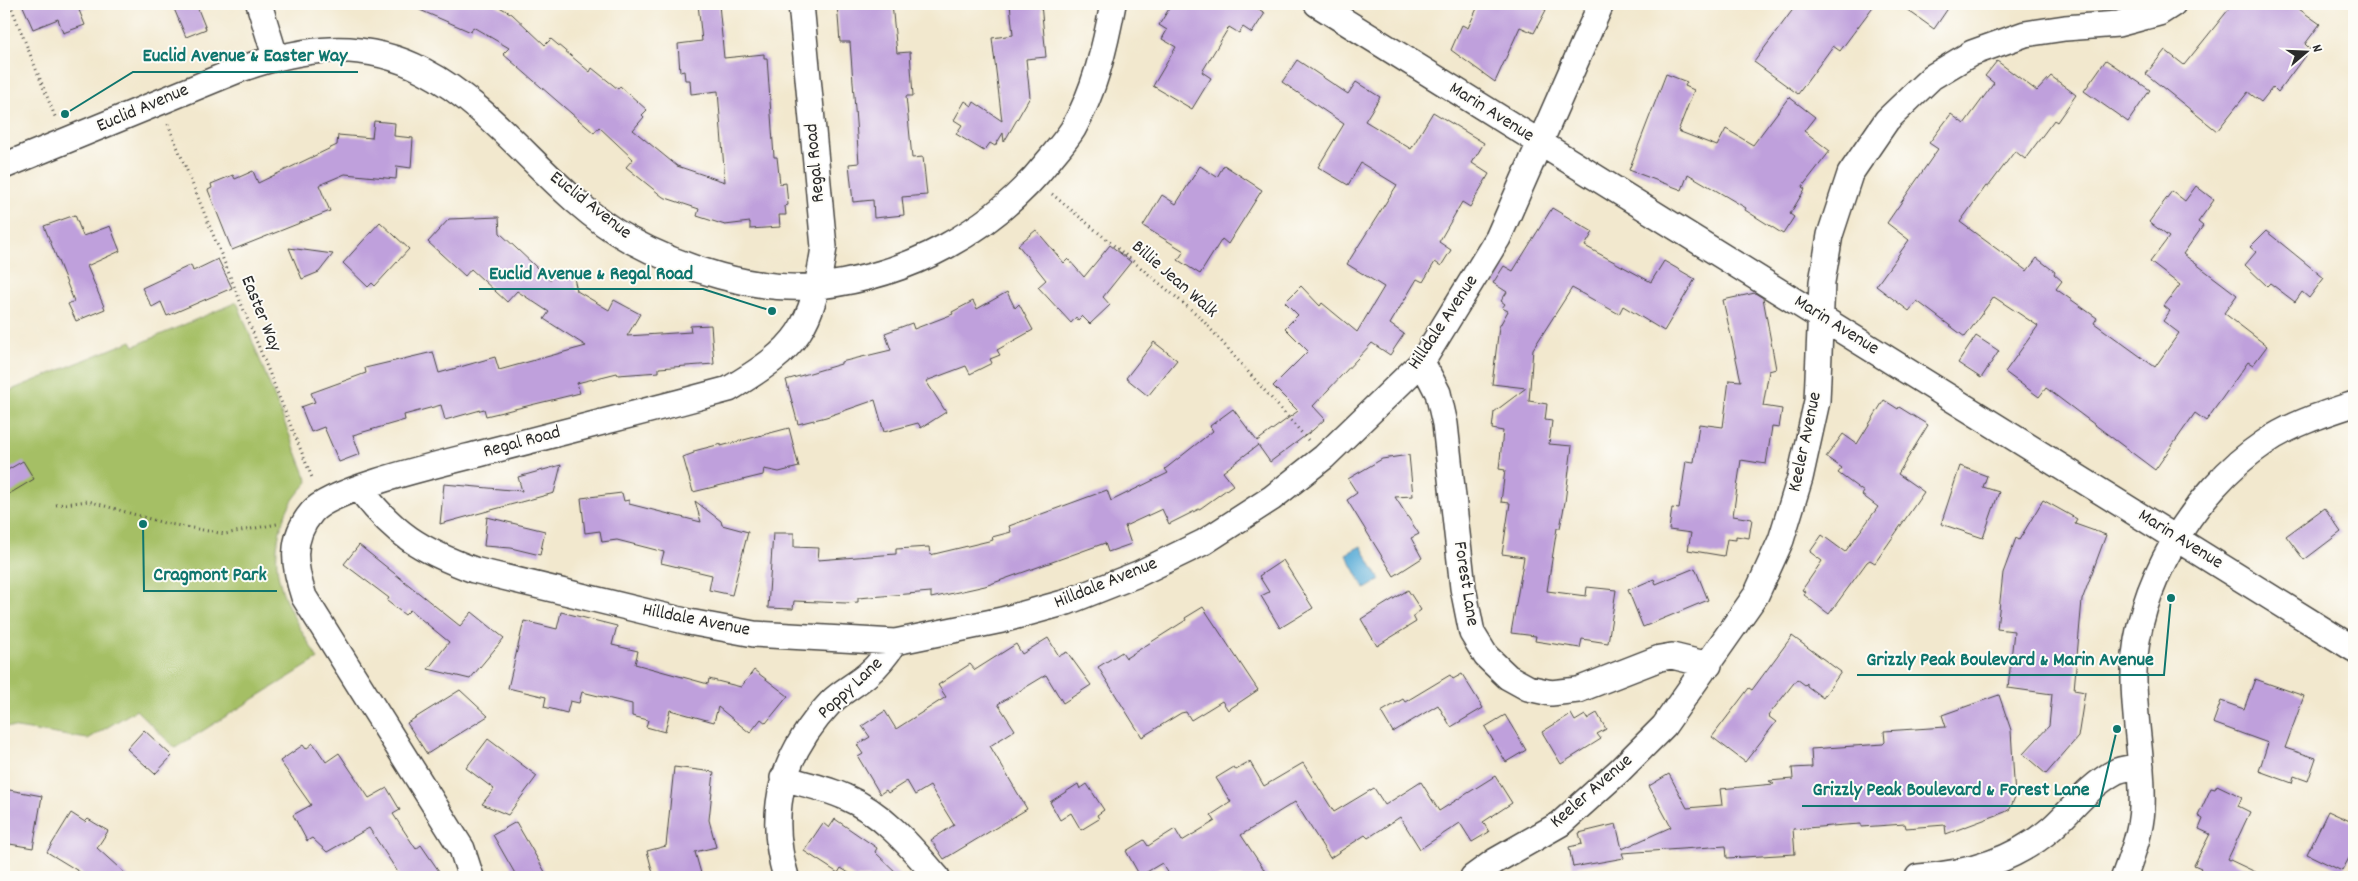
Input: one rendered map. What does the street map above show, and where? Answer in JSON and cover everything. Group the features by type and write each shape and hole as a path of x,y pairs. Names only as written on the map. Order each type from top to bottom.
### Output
{"street":[{"path":"259,4 275,56"},
{"name":"Regal Road","path":"470,877 462,850 304,597 295,568 296,542 312,511 323,504 360,488 412,472 729,389 763,369 798,336 808,316 818,287 824,248 801,4"},
{"name":"Euclid Avenue","path":"4,166 275,56 294,52 342,48 384,55 424,70 462,95 586,208 626,238 675,262 728,278 786,286 818,287 875,275 918,262 973,232 1034,179 1072,130 1092,88 1106,44 1114,4"},
{"name":"Marin Avenue","path":"1317,4 2354,649"},
{"name":"Hilldale Avenue","path":"360,488 377,511 412,543 439,557 474,570 689,622 754,634 895,642 1002,620 1067,602 1138,574 1204,542 1272,498 1324,457 1422,362 1498,238 1601,4"},
{"name":"Keeler Avenue","path":"1473,877 1494,861 1560,824 1619,771 1664,726 1709,665 1756,595 1784,531 1800,478 1817,401 1822,282 1830,235 1850,174 1887,120 1932,77 1972,53 2025,34 2065,28 2118,24 2159,13 2173,4"},
{"name":"Forest Lane","path":"1422,362 1438,393 1445,424 1463,588 1472,634 1486,656 1508,677 1528,688 1551,692 1578,690 1660,658 1672,656 1709,665"},
{"path":"2124,877 2136,843 2142,809 2134,670 2140,629 2165,557 2190,516 2217,483 2264,442 2312,418 2354,404"},
{"name":"Poppy Lane","path":"786,877 780,858 776,821 783,778 798,744 832,700 869,674 884,659 895,642"},
{"path":"1918,877 1941,876 1981,868 2016,854 2052,828 2087,791 2116,771 2141,766"},
{"path":"783,778 845,796 873,812 900,836 937,877"}],"path":[{"path":"10,4 65,141"},
{"name":"Easter Way","path":"172,134 323,504"},
{"name":"Billie Jean Walk","path":"1034,179 1200,317 1324,457"},
{"path":"56,504 88,501 164,523 225,534 276,524 305,523"}],"green space":[{"path":"237,302 308,482 287,510 280,531 277,567 285,598 318,659 175,748 136,710 88,739 4,726 4,393 131,341 134,346"}],"water":[{"path":"1361,546 1380,580 1365,589 1346,554"}],"building":[{"path":"22,4 93,5 79,10 85,25 63,33 58,19 33,29"},
{"path":"172,4 196,4 206,29 186,37"},
{"path":"406,4 494,4 512,14 545,45 551,39 590,72 592,68 618,89 620,86 647,110 642,115 644,117 633,130 677,166 725,182 718,91 691,94 690,80 685,80 684,71 680,72 678,44 702,41 698,4 719,4 724,58 764,54 764,58 767,58 774,157 777,157 780,184 786,183 788,205 785,206 786,215 779,215 780,227 750,229 750,222 725,225 697,216 699,209 663,197 626,167 633,159 599,127 594,133 503,54 509,48 473,27 471,32"},
{"path":"837,4 892,4 897,53 910,52 913,96 906,96 912,158 923,157 927,195 902,197 904,215 874,218 873,200 853,202 849,164 859,163 850,42 840,42"},
{"path":"1010,4 1041,4 1046,57 1026,59 1030,97 1004,142 1003,133 995,146 990,143 984,151 956,134 962,125 954,120 965,101 972,106 974,102 1002,121 992,38 1013,35"},
{"path":"1172,4 1250,4 1265,13 1252,33 1243,27 1239,33 1229,27 1202,72 1211,78 1192,109 1153,86 1176,47 1162,39 1167,30 1159,25"},
{"path":"1479,4 1532,4 1546,10 1534,33 1520,27 1495,82 1451,50 1462,25 1468,28"},
{"path":"1797,4 1875,4 1840,51 1833,46 1798,94 1754,62"},
{"path":"1899,4 1951,4 1934,29"},
{"path":"2233,4 2292,4 2320,24 2305,44 2310,49 2278,92 2273,87 2261,102 2248,92 2217,131 2146,74 2165,50 2184,65"},
{"path":"1297,60 1348,94 1356,82 1380,97 1365,121 1411,149 1433,112 1484,143 1472,163 1489,174 1470,207 1462,202 1439,242 1451,250 1441,266 1435,262 1423,282 1417,279 1390,324 1404,334 1390,355 1372,343 1313,406 1325,419 1313,430 1270,462 1258,445 1223,472 1233,485 1201,508 1169,524 1162,509 1125,526 1131,544 1108,552 1105,543 985,586 931,598 931,592 858,598 858,602 846,603 794,601 793,609 768,608 773,533 794,533 794,547 819,548 818,560 896,554 896,549 929,547 930,555 993,540 992,537 1011,532 1009,526 1107,490 1111,501 1168,473 1165,469 1213,431 1210,426 1233,409 1257,441 1298,411 1273,386 1308,351 1285,328 1298,315 1285,302 1301,286 1320,306 1322,303 1357,332 1384,287 1347,264 1397,185 1361,163 1348,185 1318,167 1344,124 1282,82"},
{"path":"2106,60 2150,90 2128,122 2084,91"},
{"path":"1997,61 2037,91 2051,76 2076,95 2057,122 2054,120 2025,159 2015,151 1960,222 2027,271 2037,258 2055,272 2054,274 2062,281 2056,289 2097,318 2094,323 2155,367 2179,333 2163,321 2170,311 2164,306 2180,285 2150,262 2169,237 2149,222 2172,191 2185,201 2196,186 2214,200 2198,222 2203,226 2183,254 2237,295 2224,313 2267,346 2253,365 2248,362 2206,421 2195,413 2155,470 2046,388 2039,397 2005,372 2038,326 1994,297 1965,337 1917,301 1909,311 1876,286 1909,240 1887,223 1938,149 1929,143 1951,114 1964,124 1994,83 1985,76"},
{"path":"1666,74 1687,82 1685,86 1694,90 1678,131 1717,146 1726,129 1753,145 1789,97 1815,117 1804,131 1830,151 1802,187 1805,189 1790,214 1794,217 1783,234 1745,210 1746,208 1688,174 1682,190 1629,170"},
{"path":"374,121 395,123 394,136 413,138 411,168 397,166 396,179 345,174 319,185 330,211 232,250 208,190 212,188 211,184 233,175 235,179 253,171 258,183 337,145 338,135 372,138"},
{"path":"1224,165 1262,190 1228,244 1222,239 1200,274 1178,260 1184,251 1143,226 1162,195 1176,204 1200,166 1217,177"},
{"path":"1552,208 1593,232 1585,246 1651,282 1664,261 1695,279 1664,331 1623,306 1619,314 1572,288 1533,349 1529,401 1547,404 1545,420 1552,421 1549,444 1572,446 1565,502 1560,528 1557,528 1547,591 1586,596 1587,587 1616,590 1608,643 1582,639 1580,648 1535,641 1536,636 1511,633 1524,557 1502,554 1510,503 1501,502 1505,470 1499,469 1503,431 1492,429 1494,412 1526,388 1492,384 1499,327 1508,311 1502,308 1505,304 1501,301 1507,292 1493,283 1504,266 1513,271"},
{"path":"75,215 83,236 110,226 120,251 87,266 105,309 76,321 68,304 74,301 44,226"},
{"path":"499,217 500,233 550,280 551,277 566,273 574,278 577,291 609,310 614,300 640,314 627,336 691,332 690,326 711,325 714,364 659,368 659,372 618,375 617,373 577,383 580,393 486,416 484,409 445,420 441,405 404,415 405,420 353,435 360,454 339,462 324,427 311,432 301,407 315,402 311,393 366,373 365,368 433,352 439,373 495,357 499,370 586,346 544,319 549,312 517,291 507,302 471,269 465,276 428,242 449,219"},
{"path":"380,222 409,249 375,286 372,283 368,287 343,263"},
{"path":"1036,230 1064,263 1068,259 1084,277 1110,245 1131,262 1103,297 1110,305 1090,324 1082,316 1078,320 1076,317 1071,323 1038,287 1046,280 1018,245"},
{"path":"2266,231 2324,278 2309,298 2302,292 2295,302 2270,283 2267,286 2245,265 2256,252 2250,247"},
{"path":"289,248 333,254 319,272 302,279"},
{"path":"218,259 232,288 167,316 161,302 152,307 142,288 191,265 193,271"},
{"path":"1007,292 1015,308 1019,304 1033,330 997,350 1000,355 990,359 992,363 970,374 966,366 926,381 946,412 921,428 918,423 884,432 875,400 826,417 798,424 786,380 841,364 841,362 891,350 885,333 912,323 914,329 953,314 952,312 973,301 977,309"},
{"path":"1755,293 1763,298 1776,369 1769,371 1763,406 1782,409 1779,428 1772,427 1766,464 1741,460 1733,516 1752,519 1749,538 1736,536 1736,540 1727,539 1724,556 1688,550 1691,533 1669,530 1672,508 1679,509 1686,461 1694,462 1699,424 1723,427 1729,380 1741,381 1723,300"},
{"path":"1976,336 1999,351 1981,378 1958,363"},
{"path":"1154,342 1177,360 1148,396 1126,378"},
{"path":"1884,400 1928,425 1898,474 1924,492 1875,563 1870,560 1867,562 1829,614 1804,595 1806,592 1802,590 1822,561 1810,552 1822,535 1845,552 1878,507 1862,495 1864,492 1838,473 1842,468 1826,457 1843,434 1857,444"},
{"path":"789,428 799,467 779,472 764,469 763,475 693,492 683,457 694,453 694,451"},
{"path":"1409,455 1413,496 1395,497 1419,534 1411,538 1422,558 1394,576 1347,500 1357,493 1348,479 1382,459"},
{"path":"23,461 34,479 4,497 4,472"},
{"path":"561,465 554,493 440,524 444,484 522,491 518,477"},
{"path":"1960,466 1987,476 1983,487 1999,492 1983,538 1941,524"},
{"path":"622,493 624,501 629,500 629,504 701,522 695,501 721,521 722,525 748,532 732,595 709,590 712,575 661,563 664,552 617,540 602,542 600,531 585,533 581,498"},
{"path":"2043,500 2077,519 2075,524 2106,535 2082,600 2074,690 2085,692 2078,737 2046,774 2023,754 2049,726 2052,694 2008,688 2014,631 1997,629 2003,573 2016,538 2019,540"},
{"path":"2324,508 2341,532 2304,560 2286,536"},
{"path":"487,517 545,531 540,555 511,548 484,546"},
{"path":"359,545 460,626 472,612 504,638 470,679 428,669 449,642 410,610 405,615 387,601 389,598 344,564"},
{"path":"1283,560 1313,608 1280,628 1261,596 1269,592 1259,576"},
{"path":"1695,568 1708,600 1643,627 1628,590 1654,579 1656,584"},
{"path":"1408,590 1421,610 1413,616 1416,622 1377,646 1361,619"},
{"path":"1203,607 1258,690 1228,710 1222,701 1191,720 1186,712 1181,713 1142,737 1098,667 1122,652 1126,658"},
{"path":"561,612 617,626 612,645 638,651 635,664 708,684 709,679 741,687 754,670 788,696 766,723 761,719 750,733 718,707 714,722 670,710 665,732 646,727 648,720 632,716 632,704 582,692 579,703 570,701 567,713 544,707 546,697 508,688 524,621 557,629"},
{"path":"1792,636 1841,672 1823,698 1807,686 1807,683 1805,685 1797,679 1768,716 1776,722 1745,762 1712,737 1749,688 1752,690"},
{"path":"1048,638 1059,656 1067,652 1091,685 1063,703 1046,675 998,704 1015,730 990,746 1027,809 944,859 931,840 954,825 930,786 915,795 907,781 888,793 886,790 880,794 858,757 863,754 857,745 870,737 862,726 885,711 896,729 946,697 938,685 970,664 975,670 1016,644 1022,654"},
{"path":"1462,674 1483,708 1451,727 1438,705 1393,732 1381,712 1403,699 1405,702 1450,675 1453,679"},
{"path":"2255,679 2304,696 2285,748 2316,758 2308,781 2294,776 2292,783 2259,771 2268,743 2213,723 2221,701 2244,709"},
{"path":"460,690 488,716 427,754 407,723"},
{"path":"1999,695 2011,730 2015,797 2010,809 2005,812 1946,834 1945,825 1906,828 1905,824 1861,827 1861,824 1793,829 1795,854 1727,858 1726,846 1622,853 1624,858 1573,867 1569,847 1582,844 1579,833 1616,824 1622,849 1671,827 1649,786 1669,774 1687,808 1722,805 1720,789 1774,784 1769,781 1793,779 1792,768 1812,767 1811,749 1883,744 1885,742 1884,731 1946,727 1942,715"},
{"path":"1597,713 1606,729 1597,734 1601,739 1561,764 1542,732 1571,714 1575,721 1585,715 1587,719"},
{"path":"1505,715 1526,750 1506,762 1485,727"},
{"path":"144,730 172,756 155,774 127,749"},
{"path":"488,739 537,776 508,815 482,804 494,789 466,768"},
{"path":"313,743 326,762 339,753 369,798 387,788 400,810 393,814 416,849 421,845 443,877 401,877 369,828 327,852 312,838 307,841 293,815 311,805 280,761 303,745 306,749"},
{"path":"1250,762 1264,786 1303,763 1334,812 1374,788 1385,805 1421,782 1439,811 1495,776 1512,803 1483,822 1489,832 1472,842 1460,823 1420,849 1400,817 1368,838 1365,835 1330,858 1295,802 1241,835 1269,877 1171,877 1162,863 1140,876 1126,851 1144,840 1148,846 1175,829 1182,841 1215,821 1211,815 1231,802 1216,778 1234,767 1236,770"},
{"path":"674,767 714,772 709,820 716,847 695,852 702,877 654,877 647,851 666,846"},
{"path":"1078,784 1080,789 1087,784 1104,810 1097,815 1099,819 1081,830 1071,813 1060,820 1050,802"},
{"path":"2217,785 2242,797 2238,806 2250,812 2228,859 2266,877 2197,877 2201,868 2194,865 2210,834 2199,829 2203,819 2198,816 2211,788 2215,789"},
{"path":"4,789 42,796 33,848 4,843"},
{"path":"2328,811 2354,823 2354,860 2349,858 2342,871 2307,854"},
{"path":"71,813 85,822 88,819 108,831 97,848 129,877 88,877 47,852"},
{"path":"835,819 877,848 875,852 901,877 855,877 841,868 838,873 804,851 823,823 829,828"},
{"path":"516,822 548,877 517,877 493,835"}],"place":[{"name":"Euclid Avenue & Easter Way","path":"65,114"},
{"name":"Euclid Avenue & Regal Road","path":"772,311"},
{"name":"Cragmont Park","path":"143,524"},
{"name":"Grizzly Peak Boulevard & Marin Avenue","path":"2171,598"},
{"name":"Grizzly Peak Boulevard & Forest Lane","path":"2117,729"}]}
